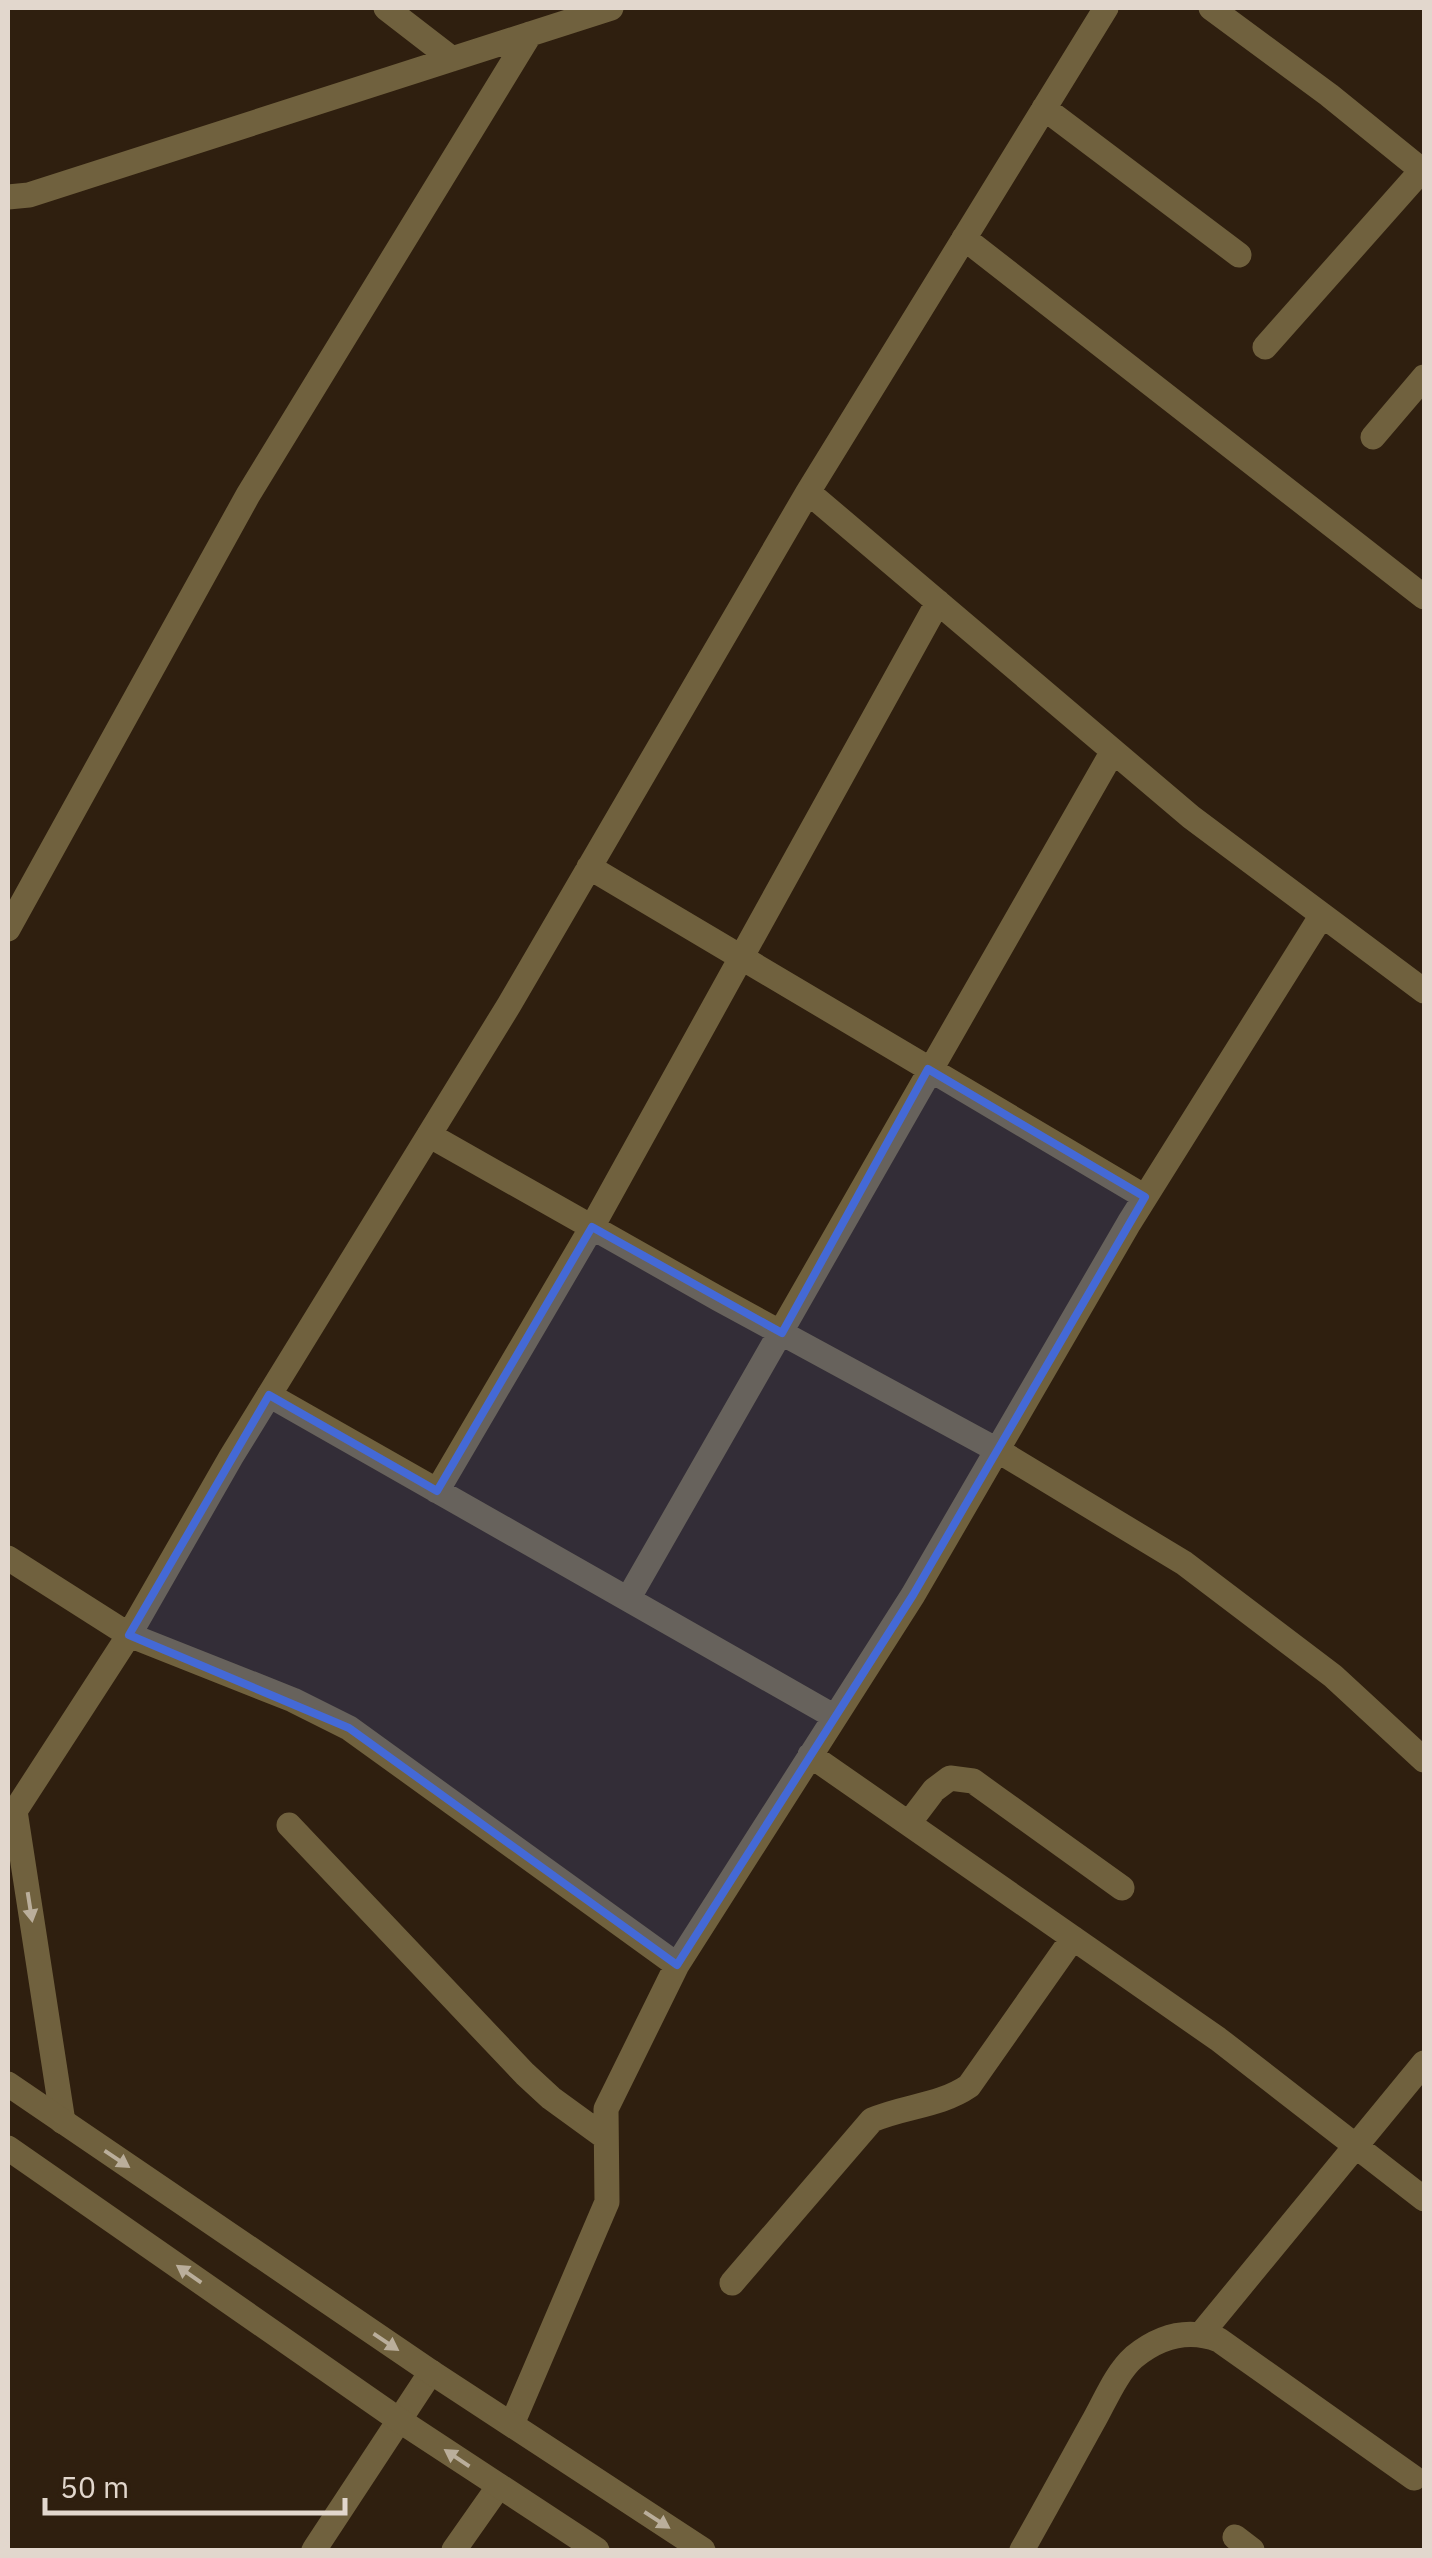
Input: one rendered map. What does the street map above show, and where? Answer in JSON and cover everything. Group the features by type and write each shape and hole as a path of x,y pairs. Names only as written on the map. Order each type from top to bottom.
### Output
{"street":[{"path":"386,8 452,59"},
{"path":"8,197 30,196 611,8"},
{"path":"62,2122 11,1812 129,1635 269,1395 589,867 808,492 1106,8"},
{"path":"1211,8 1330,95 1423,171 1265,347"},
{"path":"8,929 248,495 530,34"},
{"path":"1044,108 1239,255"},
{"path":"964,238 1424,597"},
{"path":"1372,437 1424,377"},
{"path":"808,492 1192,817 1424,991"},
{"path":"436,1491 592,1227 938,602"},
{"path":"628,1599 1113,751"},
{"path":"589,867 1144,1197"},
{"path":"512,2424 607,2202 606,2109 677,1965 913,1595 1144,1197 1322,915"},
{"path":"429,1135 997,1450 1184,1563 1333,1676 1424,1760"},
{"path":"269,1395 835,1717"},
{"path":"8,1558 129,1635 292,1700 349,1728 677,1965"},
{"path":"810,1755 1218,2039 1424,2198"},
{"path":"909,1824 934,1790 950,1778 973,1781 1122,1888"},
{"path":"288,1825 525,2074 606,2138"},
{"path":"732,2283 872,2120 953,2097 969,2086 1073,1938"},
{"path":"1202,2333 1424,2063"},
{"path":"8,2084 431,2372 703,2550"},
{"path":"8,2148 399,2420 597,2550"},
{"path":"1022,2550 1132,2359 1163,2338 1184,2333 1202,2333 1219,2340 1414,2478"},
{"path":"314,2550 431,2372"},
{"path":"454,2550 499,2486"}],"highlighted area":[{"path":"928,1069 1145,1197 913,1595 677,1965 349,1728 129,1635 269,1395 437,1491 592,1227 782,1333"}]}
